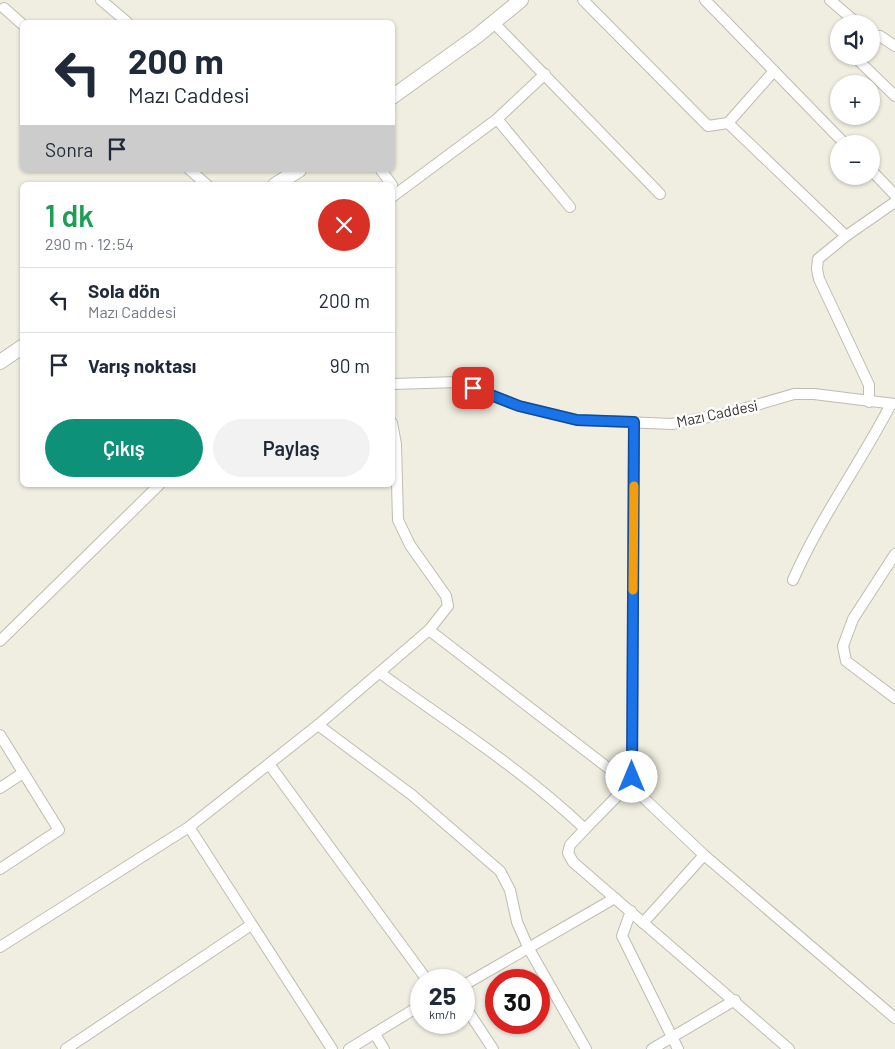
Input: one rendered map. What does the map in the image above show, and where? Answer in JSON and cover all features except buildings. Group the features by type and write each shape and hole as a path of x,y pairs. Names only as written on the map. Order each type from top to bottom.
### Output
{"street":[{"path":"101,0 125,20"},
{"path":"395,95 494,23 522,0"},
{"path":"584,0 708,126 728,123 774,71"},
{"path":"705,0 837,135"},
{"path":"830,0 848,15"},
{"path":"5,7 20,22"},
{"path":"494,23 660,194"},
{"path":"880,36 895,46"},
{"path":"862,65 895,96"},
{"path":"395,189 497,119 545,74"},
{"path":"497,119 570,207"},
{"path":"728,123 846,236"},
{"path":"192,172 204,182"},
{"path":"280,182 295,172"},
{"path":"880,179 895,195"},
{"path":"869,402 870,385 819,279 818,260 846,236 895,202"},
{"path":"0,362 20,348"},
{"name":"Mazı Caddesi","path":"395,384 458,382 519,406 577,420 672,424 729,413 794,394 814,394 893,404"},
{"path":"793,580 807,547 893,404"},
{"path":"634,422 632,777 629,784 570,845 568,853 573,862 735,1000 789,1049"},
{"path":"0,946 189,827 318,725 380,673 428,630 448,606 446,596 410,545 398,520 395,439"},
{"path":"0,641 157,487"},
{"path":"895,554 853,620 843,646 846,661 895,698"},
{"path":"428,630 629,784 704,855 895,1018"},
{"path":"380,673 540,790 585,829"},
{"path":"318,725 412,795 500,870 510,890 516,922 529,949 586,1049"},
{"path":"0,735 59,830 0,870"},
{"path":"269,764 419,969"},
{"path":"0,788 24,774"},
{"path":"189,827 332,1049"},
{"path":"643,923 704,855"},
{"path":"475,979 615,898"},
{"path":"630,911 622,936 678,1049"},
{"path":"66,1049 251,925"},
{"path":"652,1049 735,1000"},
{"path":"349,1049 410,1012"},
{"path":"475,1022 493,1049"},
{"path":"375,1034 384,1049"}],"slow traffic":[{"path":"633,590 634,486"}],"route":[{"path":"473,388 519,406 577,420 634,422 632,777"}]}
